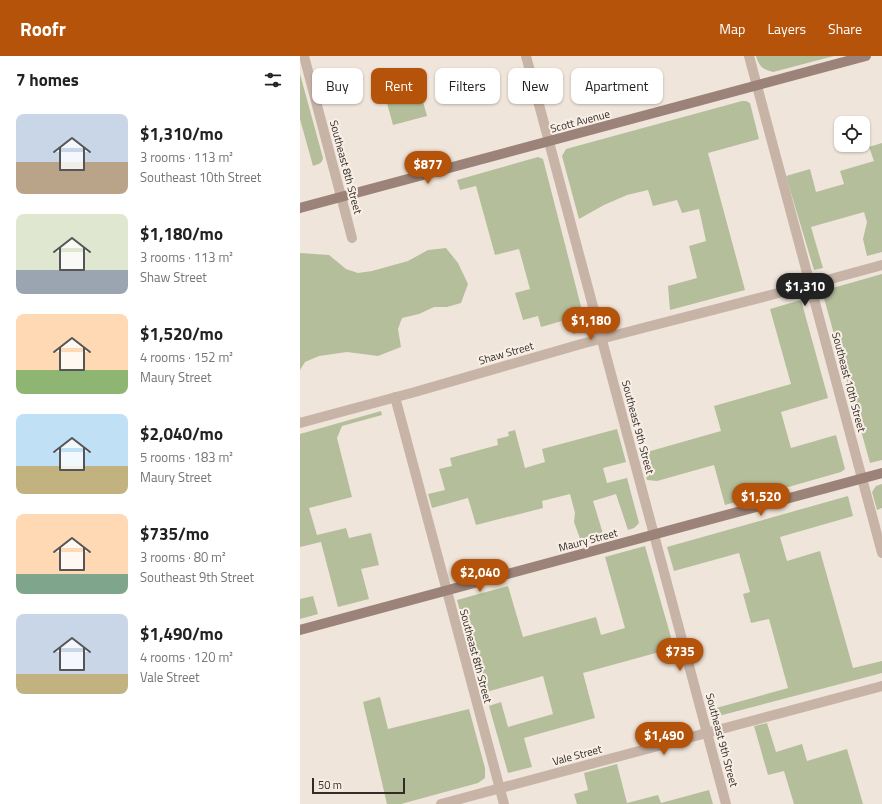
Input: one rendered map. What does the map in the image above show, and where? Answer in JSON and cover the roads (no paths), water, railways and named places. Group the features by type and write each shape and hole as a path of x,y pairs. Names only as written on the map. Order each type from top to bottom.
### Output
{"main road":[{"name":"Scott Avenue","path":"300,208 866,56"},
{"name":"Maury Street","path":"300,630 882,473"}],"street":[{"name":"Southeast 8th Street","path":"304,56 352,238"},
{"name":"Southeast 9th Street","path":"526,56 550,141 726,804"},
{"name":"Southeast 10th Street","path":"749,56 882,553"},
{"name":"Shaw Street","path":"300,423 602,338 882,265"},
{"name":"Southeast 8th Street","path":"395,397 504,804"},
{"name":"Vale Street","path":"441,804 882,686"}]}
